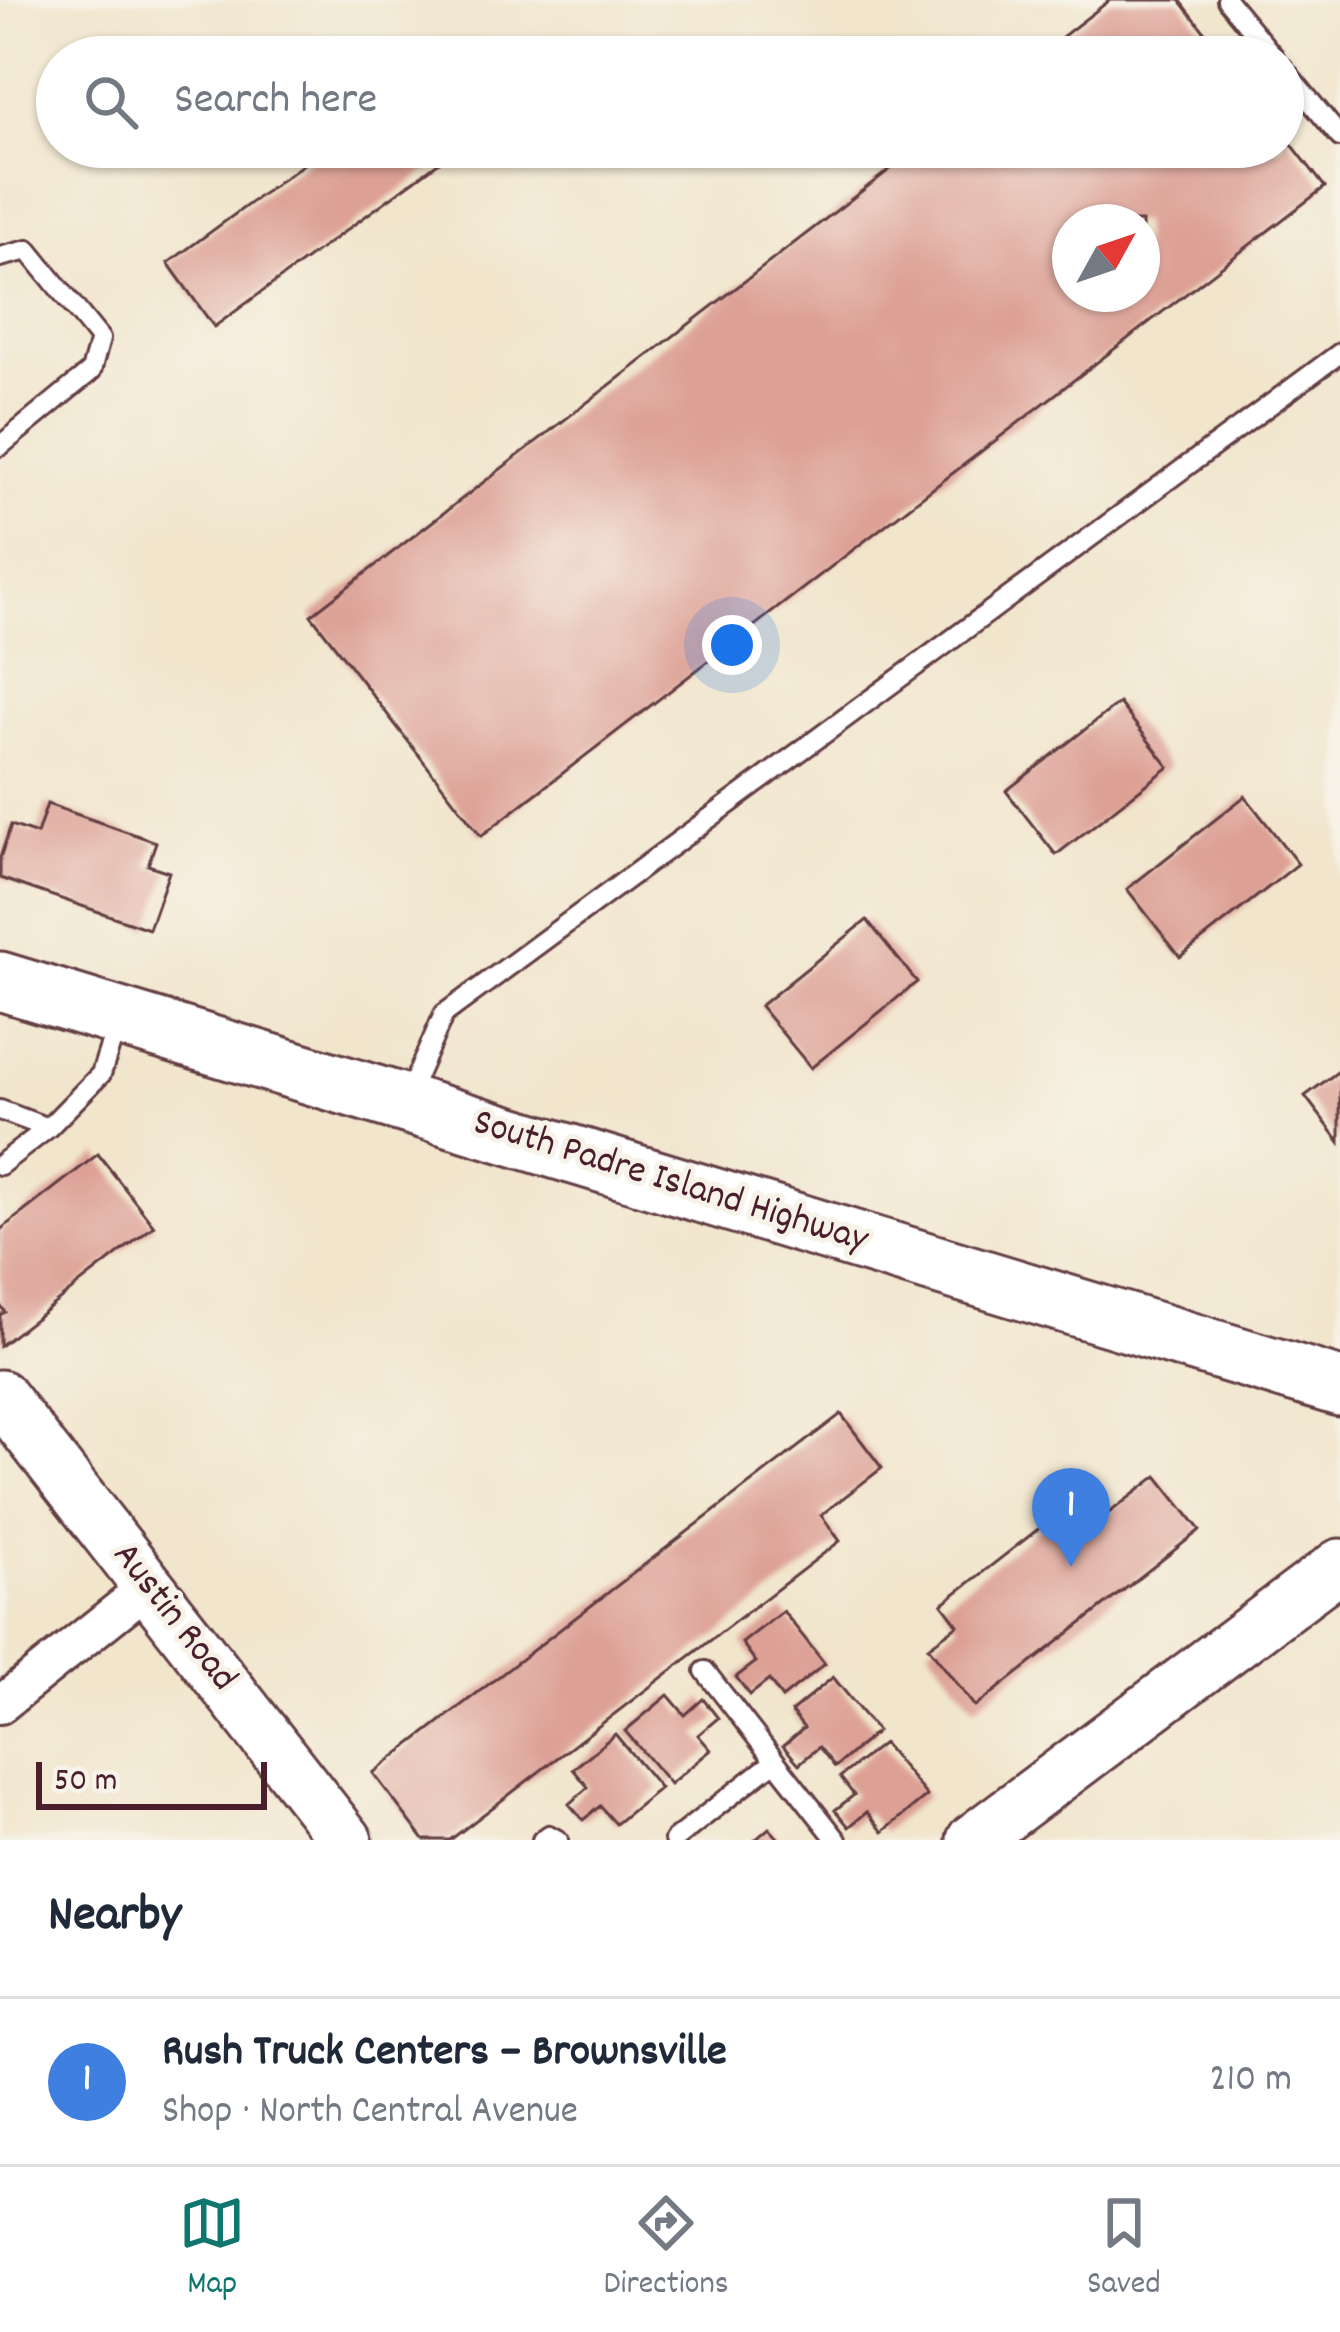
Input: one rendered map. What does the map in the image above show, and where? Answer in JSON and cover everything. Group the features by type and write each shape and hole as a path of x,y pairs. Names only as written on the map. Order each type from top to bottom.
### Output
{"main road":[{"name":"South Padre Island Highway","path":"0,981 1340,1387"}],"street":[{"name":"Austin Road","path":"0,1396 346,1840"},
{"path":"973,1840 1340,1565"},
{"path":"0,1705 148,1587"}],"lane":[{"path":"1227,0 1257,36"},
{"path":"1304,93 1340,137"},
{"path":"0,257 28,250 100,339 91,371 0,446"},
{"path":"404,1102 443,1014 1340,353"},
{"path":"0,1165 48,1128 101,1074 119,1017"},
{"path":"0,1110 48,1128"},
{"path":"704,1671 837,1840"},
{"path":"674,1840 775,1761"},
{"path":"542,1840 549,1835 558,1840"}],"building":[{"path":"1110,0 1180,0 1208,36 1063,36"},
{"path":"1304,160 1325,187 481,836 311,615 892,168 1304,168"},
{"path":"298,168 431,168 214,327 168,263"},
{"path":"1119,703 1169,767 1056,855 1006,791"},
{"path":"1245,796 1298,864 1180,957 1127,889"},
{"path":"47,804 156,842 148,865 169,872 149,929 0,878 0,858 11,825 37,834"},
{"path":"867,920 917,982 811,1068 760,1006"},
{"path":"1340,1070 1340,1142 1305,1096"},
{"path":"98,1154 154,1226 0,1346 0,1315 5,1312 0,1305 0,1230"},
{"path":"841,1414 882,1468 821,1515 840,1541 450,1840 424,1840 373,1773"},
{"path":"1157,1476 1200,1530 975,1707 928,1647 958,1625 942,1604 1082,1495 1101,1519"},
{"path":"783,1611 825,1664 782,1698 769,1680 750,1695 736,1677 756,1662 742,1643"},
{"path":"833,1677 877,1731 835,1767 819,1747 799,1764 783,1746 804,1728 791,1712"},
{"path":"668,1695 685,1715 703,1699 718,1718 698,1735 711,1750 670,1784 625,1731"},
{"path":"615,1734 660,1788 616,1824 600,1806 583,1820 569,1804 588,1787 573,1769"},
{"path":"883,1743 927,1796 883,1832 867,1812 849,1827 835,1810 854,1795 840,1777"},
{"path":"769,1828 780,1840 755,1840"}],"place":[{"name":"Rush Truck Centers – Brownsville","path":"1071,1567"}]}
